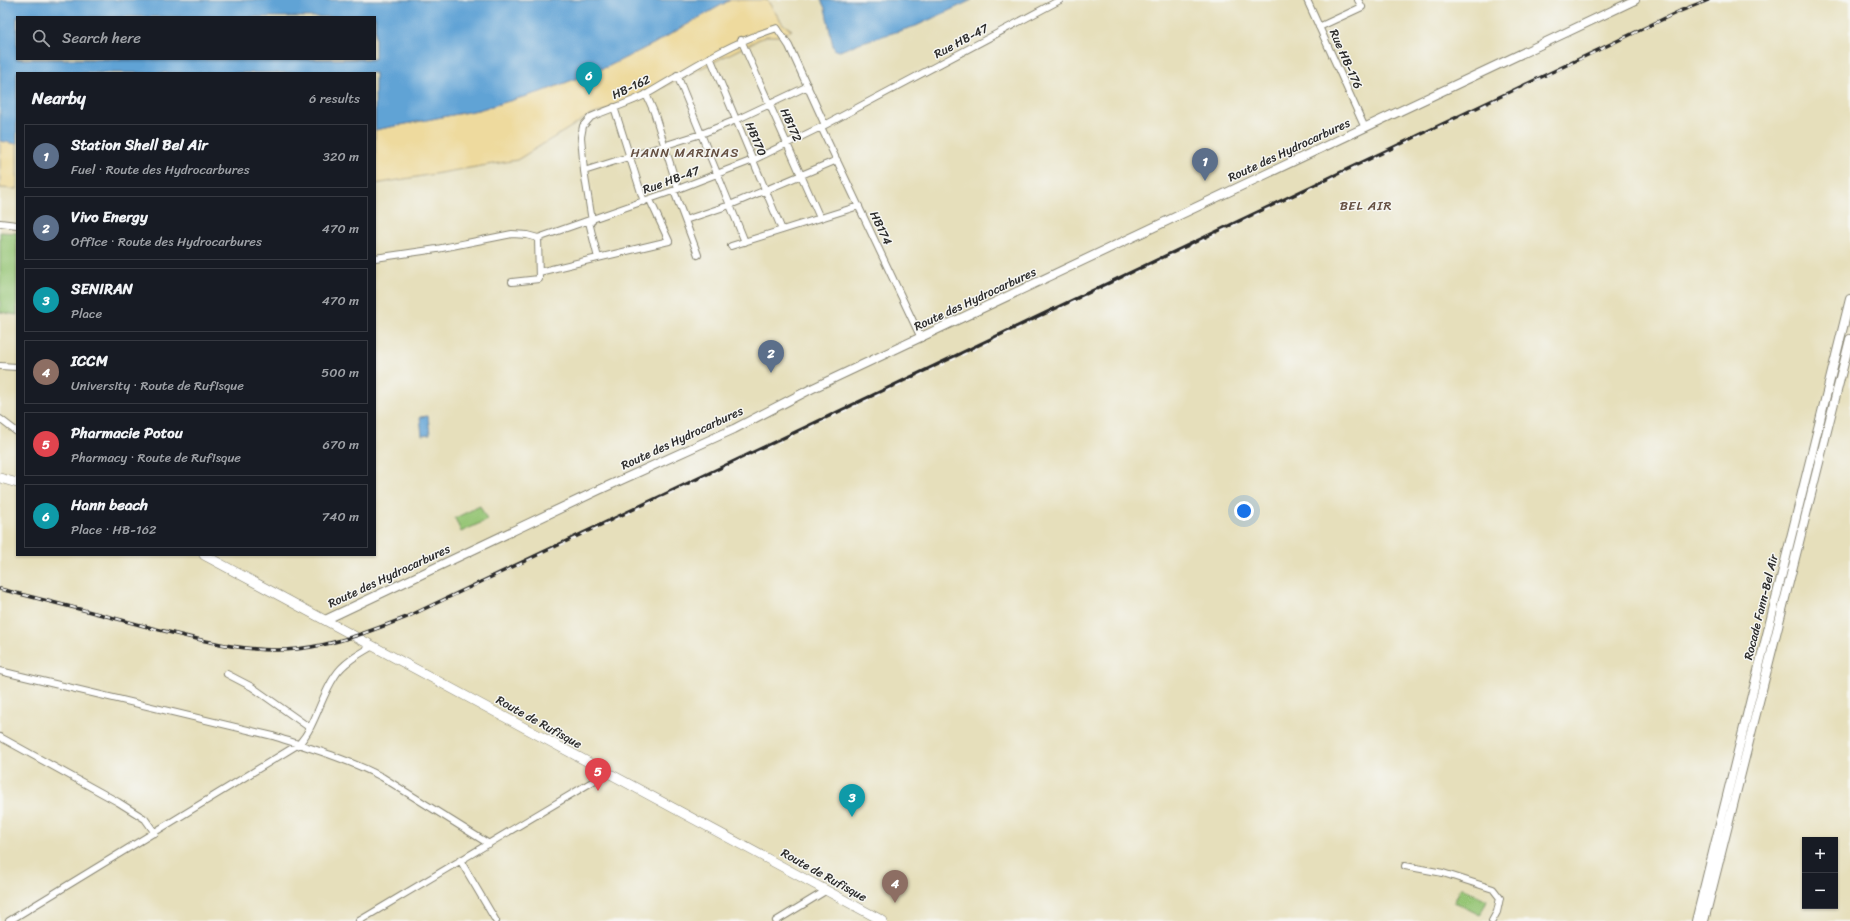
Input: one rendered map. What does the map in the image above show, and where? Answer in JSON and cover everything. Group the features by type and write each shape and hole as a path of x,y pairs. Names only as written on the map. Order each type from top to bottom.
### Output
{"main road":[{"path":"0,478 16,483"},
{"name":"Route de Rufisque","path":"206,556 883,921"}],"street":[{"name":"Rue HB-47","path":"376,258 437,249 512,234 527,235 538,238 718,175 753,160 823,126 1060,0"},
{"name":"Rue HB-176","path":"1307,0 1365,128"},
{"path":"1319,27 1362,7 1358,0"},
{"name":"Route des Hydrocarbures","path":"325,620 613,483 727,432 811,389 1635,0"},
{"name":"HB174","path":"777,28 789,46 808,86 837,160 921,338"},
{"name":"HB-162","path":"598,258 590,221 581,137 582,126 591,117 646,94 741,40 777,28"},
{"name":"HB172","path":"741,40 820,218"},
{"name":"HB170","path":"710,57 782,230"},
{"path":"677,75 745,242"},
{"path":"584,171 701,134 736,120 808,86"},
{"path":"646,94 666,146 676,190 698,255"},
{"path":"539,272 669,241 647,201 630,157 614,107"},
{"path":"685,220 730,205 837,160"},
{"path":"731,246 859,206"},
{"path":"0,223 16,225"},
{"path":"512,282 539,279 538,238"},
{"name":"Rocade Fann-Bel Air","path":"1696,921 1850,299"},
{"name":"Rocade Fann-Bel Air","path":"1704,921 1850,339"},
{"path":"0,366 16,367"},
{"path":"0,419 16,431"},
{"path":"9,921 299,744 310,728 335,675 349,661 373,646"},
{"path":"0,671 265,734 299,744 364,768 382,777 489,844"},
{"path":"227,674 257,690 310,728"},
{"path":"0,737 118,802 145,819 155,833"},
{"path":"359,921 607,773"},
{"path":"460,860 496,921"},
{"path":"1405,866 1443,873 1493,889 1500,898 1497,912 1492,921"},
{"path":"776,921 827,890"}],"green space":[{"path":"0,232 16,233 16,315 0,312"},
{"path":"480,506 487,520 461,532 455,518"},
{"path":"1461,887 1487,900 1480,915 1454,902"}],"sand":[{"path":"730,0 767,0 783,24 792,30 780,36 766,36 639,99 589,116 517,160 376,184 376,130 478,110 544,91 609,66 655,43"},
{"path":"0,141 16,144 16,189 0,188"}],"water":[{"path":"0,0 730,0 655,43 609,66 544,91 478,110 376,130 376,72 16,72 16,144 0,141"},
{"path":"821,0 972,0 916,26 859,43 840,51 835,50 833,46 825,8"},
{"path":"428,416 430,434 422,435 420,417"}],"railway":[{"path":"0,589 182,635 238,647 277,650 297,649 339,641 366,632 407,617 726,467 1204,240 1680,11 1708,0"}],"place":[{"name":"Hann beach","path":"589,95"},
{"name":"Station Shell Bel Air","path":"1205,181"},
{"name":"Vivo Energy","path":"771,373"},
{"name":"Pharmacie Potou","path":"598,791"},
{"name":"SENIRAN","path":"852,817"},
{"name":"ICCM","path":"895,903"}],"district":[{"name":"HANN MARINAS","path":"685,152"},
{"name":"BEL AIR","path":"1366,205"}]}
